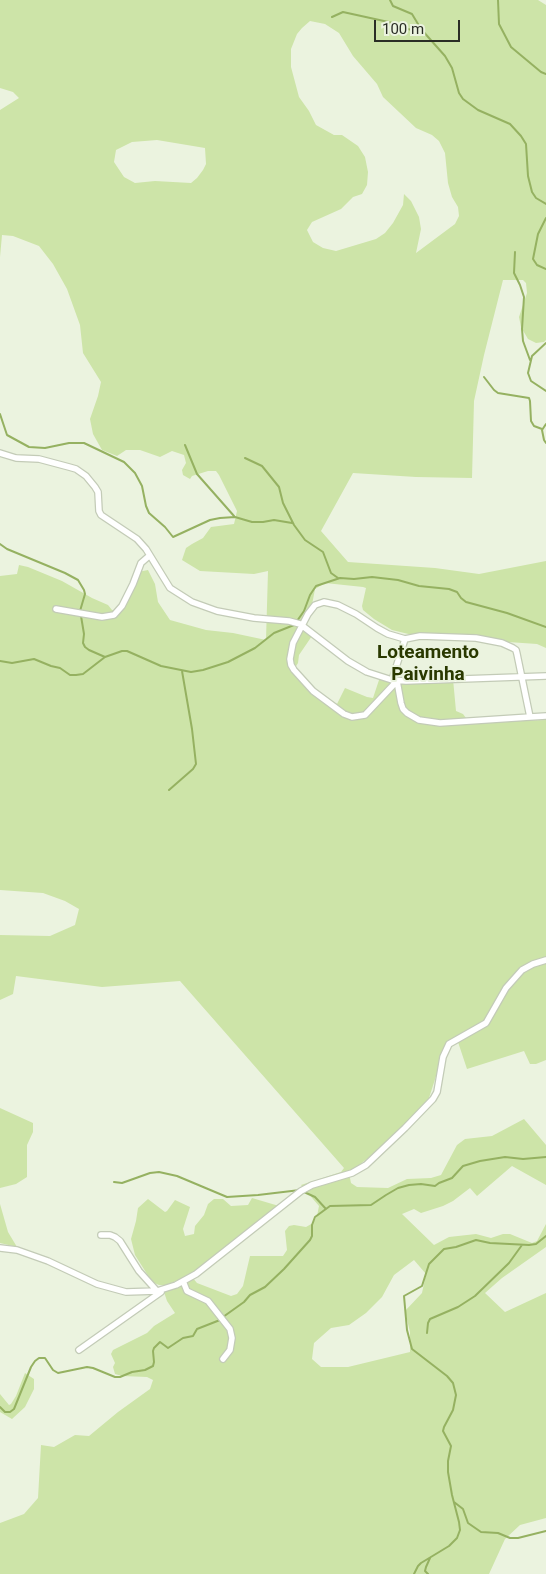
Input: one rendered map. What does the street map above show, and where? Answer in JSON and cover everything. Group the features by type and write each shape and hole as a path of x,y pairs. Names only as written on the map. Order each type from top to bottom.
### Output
{"street":[{"path":"0,453 16,458 39,459 80,472 96,487 101,515 137,539 170,588 192,602 217,611 254,618 289,621 303,626 348,661 367,672 395,681 546,676"},
{"path":"56,609 102,617 114,615 122,606 141,563 149,556"},
{"path":"405,639 395,681 365,715 352,717 344,714 313,691 291,665 290,654 311,609 324,602 347,609 377,628 405,639 430,636 485,639 502,643 516,650 530,717"},
{"path":"395,681 403,709 406,713 419,720 440,723 546,716"},
{"path":"0,1248 17,1250 48,1261 86,1280 115,1290 136,1293 158,1291 183,1282 196,1274 301,1191 316,1184 352,1173 366,1166 433,1099 437,1092 443,1057 449,1044 486,1023 506,988 522,970 546,960"},
{"path":"101,1235 116,1237 139,1271 158,1291"},
{"path":"183,1282 187,1291 208,1301 230,1329 232,1338 230,1350 223,1359"},
{"path":"80,1350 165,1289"}],"green space":[{"path":"0,0 538,0 546,5 546,340 536,343 528,339 521,327 519,317 527,293 526,283 523,280 503,280 474,401 472,478 353,473 321,531 348,562 435,568 479,574 546,561 546,648 537,644 429,639 392,630 363,610 362,606 366,588 325,583 315,589 311,610 305,622 314,633 299,655 298,663 293,671 311,689 337,704 345,688 373,698 380,677 420,680 453,679 456,711 463,714 469,722 546,720 546,1060 530,1064 524,1051 467,1069 457,1039 446,1045 429,1098 387,1143 349,1173 351,1183 357,1187 388,1188 407,1179 431,1178 441,1175 457,1145 465,1139 492,1136 524,1119 546,1145 546,1185 512,1166 477,1196 470,1188 443,1206 421,1213 414,1209 402,1214 434,1245 449,1237 476,1234 491,1238 510,1234 532,1243 537,1241 546,1224 546,1247 502,1278 485,1293 505,1312 546,1293 546,1518 520,1525 505,1539 489,1574 0,1574 0,1523 24,1514 38,1498 41,1445 54,1447 75,1435 89,1436 150,1389 153,1380 147,1377 115,1374 113,1367 115,1363 111,1354 113,1350 147,1333 154,1326 175,1313 167,1301 164,1292 192,1277 197,1283 231,1296 237,1294 243,1286 250,1256 283,1256 287,1250 285,1231 289,1226 306,1227 313,1223 319,1206 301,1185 341,1172 344,1168 180,981 102,987 16,976 13,994 0,1000 0,935 50,936 75,925 79,909 65,901 43,893 0,890 0,576 17,574 19,565 28,567 62,581 108,605 112,610 119,611 138,572 148,570 155,584 158,602 170,620 206,630 266,640 268,571 254,574 200,571 182,560 186,548 203,538 211,527 234,524 237,511 216,471 208,471 192,476 190,479 183,475 182,470 186,463 184,455 172,451 160,457 140,450 126,450 117,456 102,450 93,434 90,419 101,382 83,353 80,325 67,289 53,264 39,246 13,236 2,235 0,257 0,110 19,98 13,92 0,88","holes":["310,21 325,24 339,33 353,56 377,84 383,97 416,128 432,135 439,141 445,153 448,183 452,197 458,207 459,216 455,224 416,253 421,229 419,217 411,201 404,194 403,205 393,223 385,233 376,239 336,251 323,248 313,242 307,230 312,222 341,209 353,197 362,194 367,185 368,172 365,157 358,146 342,135 334,135 316,125 299,97 291,67 291,49 297,34","157,140 205,148 206,164 197,178 191,183 155,181 135,183 124,177 114,162 116,150 132,142","414,1260 426,1274 422,1293 405,1311 410,1332 410,1352 348,1367 321,1367 312,1359 314,1343 331,1328 349,1325 366,1313 382,1297 394,1275"]},
{"path":"0,1108 33,1123 33,1132 27,1145 27,1177 16,1184 0,1188"},
{"path":"252,1198 279,1206 190,1275 167,1285 159,1285 152,1282 135,1255 131,1239 138,1208 148,1199 165,1212 175,1200 190,1207 183,1229 185,1236 194,1234 195,1226 204,1215 208,1204 214,1199 223,1199 231,1206 248,1205"},
{"path":"0,1204 8,1232 17,1247 0,1243"},
{"path":"25,1373 34,1379 34,1389 25,1407 12,1419 0,1412 0,1394 9,1405 11,1404"}],"waterway":[{"path":"390,0 393,6 412,14 421,29 445,56 452,68 459,93 463,99 478,110 510,124 521,136 526,144 528,176 532,192 536,198 546,204"},
{"path":"498,0 499,24 511,47 546,74"},
{"path":"332,17 343,12 393,23 423,33"},
{"path":"546,218 538,234 533,259 537,265 546,269"},
{"path":"515,252 514,273 524,297 523,341 530,360"},
{"path":"546,343 532,356 528,373 531,381 546,391"},
{"path":"484,377 498,393 529,398 531,421 534,426 542,429"},
{"path":"0,414 7,435 29,447 45,448 69,443 84,443 124,462 135,473 142,486 149,513 173,537 210,520 220,518 235,517 252,522 274,520 292,523"},
{"path":"546,424 542,430 546,443"},
{"path":"185,445 197,474 234,516"},
{"path":"245,458 262,466 279,487 283,503 294,525 305,540 323,552 331,573 338,578"},
{"path":"0,544 7,549 78,580 85,594 80,611"},
{"path":"297,621 316,586 340,578 372,577 398,580 419,586 449,589 457,592 466,602 507,613 546,627"},
{"path":"81,616 85,647 105,657"},
{"path":"0,661 12,663 34,659 60,668 70,675 76,675 83,674 105,657 127,651 161,666 191,672 228,662 255,648 274,633 294,625"},
{"path":"169,790 193,769 196,764 182,671"},
{"path":"223,1317 244,1302 250,1295 265,1287 284,1269 310,1240 315,1217 330,1206 371,1205 398,1188 421,1184 435,1186 452,1178 463,1166 480,1161 505,1157 523,1159 546,1157"},
{"path":"114,1182 122,1183 150,1173 159,1172 177,1176 227,1197 300,1190"},
{"path":"304,1192 315,1197 326,1209"},
{"path":"414,1574 421,1563 449,1546 457,1538 460,1530 448,1472 451,1446 443,1431 453,1410 456,1395 453,1383 447,1376 412,1349 407,1330 404,1296 422,1286 429,1264 444,1249 476,1240 490,1243 529,1245 536,1244 546,1236"},
{"path":"427,1333 430,1319 458,1307 475,1296 509,1263 522,1245"},
{"path":"0,1407 5,1412 10,1412 14,1409 31,1367 39,1358 45,1358 53,1370 58,1373 87,1367 120,1377 153,1366 153,1351 160,1342 168,1348 183,1338 193,1336 197,1329 220,1320"},
{"path":"454,1502 463,1509 468,1523 481,1532 498,1533 510,1538 518,1538 546,1531"},
{"path":"428,1574 425,1571 430,1558"}],"district":[{"name":"Loteamento Paivinha","path":"428,664"}]}
